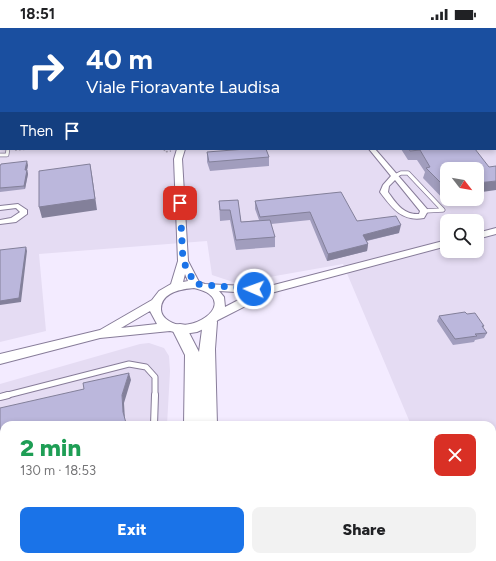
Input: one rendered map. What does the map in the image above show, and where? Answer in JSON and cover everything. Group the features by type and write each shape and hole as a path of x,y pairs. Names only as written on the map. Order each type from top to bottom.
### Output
{"highway":[{"path":"208,421 207,349 214,319"},
{"path":"175,328 193,355 193,421"}],"street":[{"path":"173,150 178,159"},
{"path":"176,287 183,261 178,159 181,150"},
{"path":"373,150 424,211 421,216 411,218 401,213 384,192 386,184 394,176"},
{"path":"0,208 18,206 24,212 13,220 0,222"},
{"path":"484,234 496,231"},
{"path":"0,359 100,334 175,328 196,328 267,290 440,245"},
{"path":"183,261 200,285 212,290 218,296 221,302 220,309 214,319"},
{"path":"175,328 162,323 157,317 155,310 156,303 160,296 176,287 200,285 267,290"},
{"path":"100,334 156,303"}],"lane":[{"path":"0,155 7,154 8,150"},
{"path":"394,176 402,173 408,173 443,210 424,211"},
{"path":"0,397 129,364 146,367 155,376 154,421"}],"shaded area":[{"path":"0,150 496,150 496,421 409,421 343,264 236,283 212,275 207,241 39,254 46,331 0,342"},
{"path":"149,343 164,348 169,356 170,371 167,421 0,421 0,384 140,344"}],"building":[{"path":"266,150 269,157 209,162 207,152"},
{"path":"420,150 476,150 489,167 496,166 496,181 484,182 484,162 440,162 440,182 426,168 430,167"},
{"path":"27,161 24,186 0,188 1,164"},
{"path":"90,164 95,199 39,207 39,171"},
{"path":"341,192 357,221 396,216 401,225 363,235 368,244 328,254 310,212 260,217 255,201"},
{"path":"238,200 241,222 270,220 275,237 236,240 230,210 220,210 219,201"},
{"path":"26,247 19,298 0,301 0,250"},
{"path":"465,312 467,314 475,313 487,333 475,334 477,336 455,339 439,316"},
{"path":"129,373 122,395 123,412 125,421 0,421 0,408 84,389 83,383"}],"route":[{"path":"180,203 183,261 195,284 227,288 254,289"}]}
